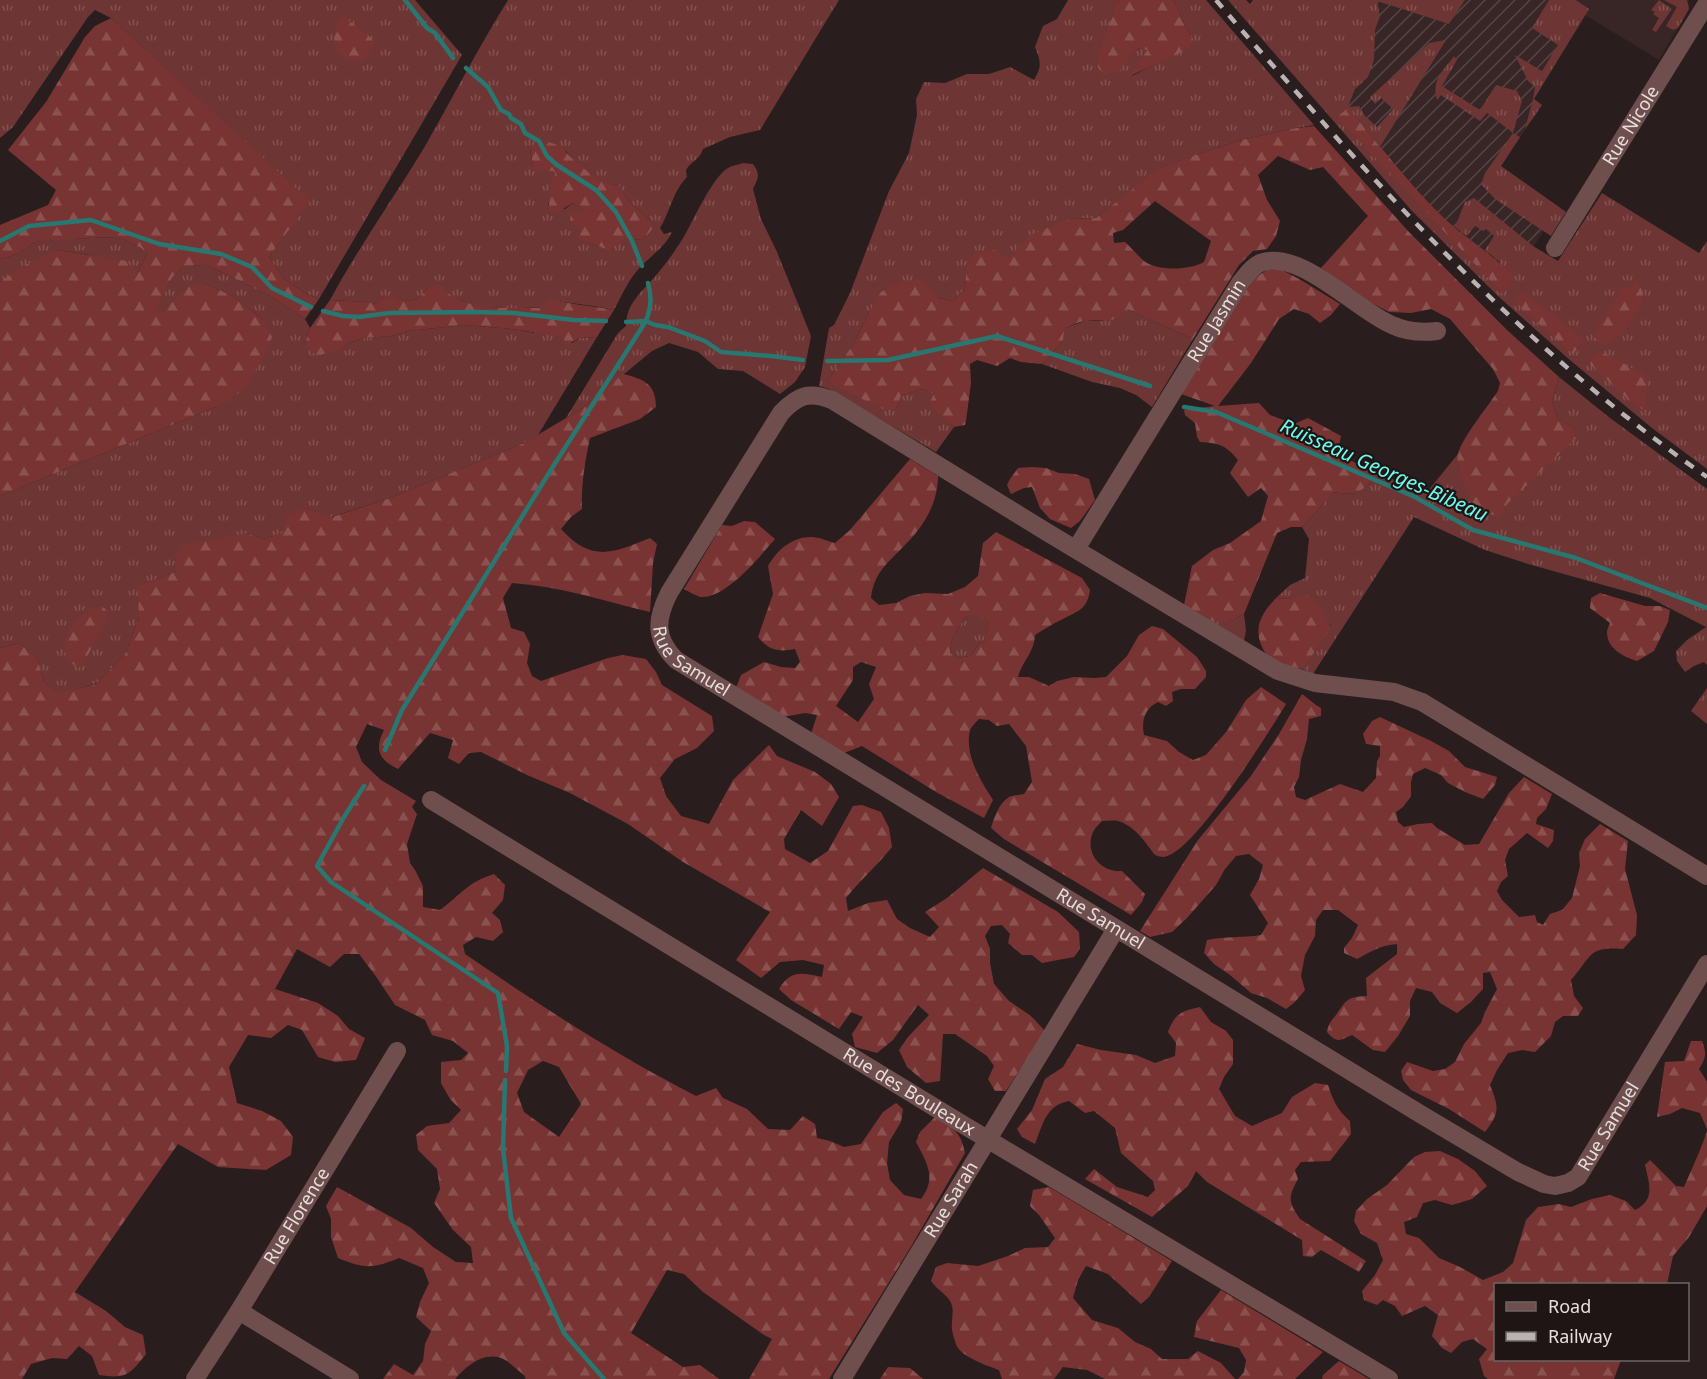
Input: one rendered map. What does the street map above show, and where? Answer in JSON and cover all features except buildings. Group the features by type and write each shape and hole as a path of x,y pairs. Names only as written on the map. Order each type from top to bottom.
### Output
{"street":[{"name":"Rue Nicole","path":"1556,248 1707,3"},
{"name":"Rue Jasmin","path":"1076,549 1240,283 1260,264 1274,261 1299,266 1392,325 1417,332 1437,331"},
{"name":"Rue Samuel","path":"1707,876 1422,702 1394,692 1315,683 1278,671 832,400 820,395 810,395 791,402 781,413 662,607 659,632 662,643 676,660 1518,1172 1544,1184 1555,1186 1568,1183 1586,1166 1707,964"},
{"name":"Rue des Bouleaux","path":"431,800 987,1139 1389,1379"},
{"name":"Rue Sarah","path":"842,1379 1116,929"},
{"name":"Rue Florence","path":"195,1379 397,1052"},
{"path":"239,1311 350,1379"}],"shaded area":[{"path":"1377,0 1449,24 1465,0 1576,0 1589,9 1534,99 1542,105 1501,166 1559,207 1505,291 1318,86"},
{"path":"1576,0 1687,0 1689,9 1659,60 1585,15 1589,9"}],"green space":[{"path":"0,0 415,0 462,55 319,299 284,279 269,257 309,201 111,18 95,10 88,17 13,127 0,138"},
{"path":"508,0 839,0 760,130 730,137 703,149 700,156 688,167 687,177 678,189 660,228 664,234 672,232 665,243 633,276 614,310 548,300 542,308 485,307 467,303 429,287 418,299 405,301 398,298 382,300 375,304 330,300 424,148","holes":["530,149 566,151 589,174 604,182 619,186 627,199 650,221 652,228 644,239 623,240 601,247 580,239 579,227 583,212 580,207 573,203 565,209 548,205 552,194 549,184 555,175 553,171 533,166"]},
{"path":"1068,0 1119,0 1115,13 1129,58 1138,48 1147,49 1132,76 1192,39 1173,0 1206,0 1314,125 1245,139 1159,169 1096,218 1070,219 1008,260 966,268 965,289 953,301 939,298 920,279 870,310 854,343 827,382 896,409 901,396 922,389 934,394 945,418 954,427 936,452 829,389 819,386 829,328 834,325 850,293 889,191 909,153 917,115 916,99 924,82 945,83 967,74 989,74 1010,67 1034,80 1040,64 1035,47 1043,26 1057,19"},
{"path":"1119,0 1173,0 1192,39 1189,48 1130,76 1147,50 1138,48 1119,71 1103,76 1098,67 1098,54"},
{"path":"1228,0 1246,0 1250,4 1253,0 1465,0 1449,24 1377,1 1380,16 1375,30 1374,60 1368,77 1355,89 1348,107 1359,106 1365,116 1377,127 1393,109 1381,98 1375,104 1370,97 1429,43 1446,40 1380,147 1502,293 1500,262 1485,250 1494,236 1486,229 1483,231 1475,226 1467,236 1455,227 1465,202 1474,198 1533,246 1558,261 1602,193 1699,253 1707,241 1707,469 1652,428 1499,297 1412,211"},
{"path":"1549,0 1576,0 1589,9 1534,99 1542,105 1525,129 1535,87 1528,81 1515,55 1542,71 1558,45 1532,28"},
{"path":"1659,0 1672,9 1656,32 1652,30 1659,18 1651,10"},
{"path":"1664,0 1687,0 1689,9 1678,28 1673,30 1666,26 1677,7"},
{"path":"343,16 375,43 367,56 360,61 350,60 337,53 334,34"},
{"path":"111,18 310,201 269,257 284,279 319,299 305,319 270,296 207,265 183,266 172,278 155,312 162,312 189,286 206,284 235,297 263,320 272,337 264,356 242,391 218,406 0,496 0,282 21,267 58,250 126,261 138,272 147,254 141,248 119,237 87,238 35,242 18,254 0,259 0,225 48,205 56,190 8,150 46,102 85,37 95,26"},
{"path":"1454,56 1457,60 1442,86 1480,110 1496,85 1517,91 1522,101 1513,133 1487,113 1480,121 1441,95 1437,100 1437,81"},
{"path":"1348,108 1420,194 1454,227 1514,277 1505,291 1502,293 1337,117"},
{"path":"1314,126 1408,231 1507,330 1559,377 1552,401 1557,418 1572,427 1576,438 1508,503 1501,517 1477,508 1470,499 1458,458 1460,447 1498,391 1500,383 1493,369 1450,319 1431,309 1411,313 1389,312 1370,302 1321,268 1368,216 1323,167 1310,170 1278,156 1258,175 1267,200 1280,221 1276,236 1267,249 1253,251 1239,265 1193,339 1127,309 1117,318 1109,321 1084,321 1064,329 1063,341 1042,364 1021,362 1010,358 997,366 977,360 970,364 971,383 965,425 954,427 933,408 930,402 934,394 922,389 901,396 896,409 885,410 827,382 854,343 881,292 901,282 921,279 939,298 953,301 965,289 966,268 975,252 995,250 1008,259 1030,235 1070,219 1096,218 1158,169 1245,139","holes":["1155,201 1211,241 1204,262 1191,267 1168,268 1147,263 1125,242 1114,243 1113,233 1123,230"]},
{"path":"1513,133 1520,137 1501,166 1566,212 1551,236 1495,199 1481,184 1485,173"},
{"path":"547,142 560,146 595,176 619,186 627,199 650,221 653,228 644,239 623,240 609,250 579,239 579,228 570,221 571,213 583,212 580,207 573,203 556,213 549,212 549,184 555,174 553,171 537,172 533,166 530,148 534,144"},
{"path":"743,163 753,164 757,171 753,189 761,219 811,336 805,367 795,382 780,394 743,371 718,369 698,352 669,343 652,351 583,408 566,418 618,333 626,326 631,306 675,251 714,183 727,169"},
{"path":"119,237 141,248 147,254 138,272 90,255 58,250 0,282 0,259 18,254 35,242"},
{"path":"207,265 270,296 305,319 310,328 305,344 326,352 365,338 464,325 549,333 563,337 572,343 580,338 597,337 538,435 524,443 390,498 331,517 305,508 284,533 263,539 247,533 177,571 139,586 139,618 125,654 97,683 61,694 44,682 37,658 20,643 0,648 0,496 218,406 263,320 235,297 206,284 176,300 162,312 154,312 172,278 183,266"},
{"path":"1267,270 1282,270 1340,304 1320,323 1309,314 1294,309 1279,319 1251,363 1218,406 1259,403 1270,415 1294,424 1308,418 1341,436 1337,454 1379,474 1355,493 1334,492 1302,527 1291,527 1277,533 1244,614 1229,622 1213,621 1184,605 1192,566 1213,550 1230,543 1261,521 1268,496 1261,488 1248,497 1230,473 1238,460 1222,446 1200,442 1195,423 1185,415 1184,410 1215,406 1181,394 1253,279"},
{"path":"1635,279 1643,292 1641,304 1623,333 1603,345 1594,340 1597,329 1623,286 1630,289"},
{"path":"440,285 461,301 474,305 542,308 548,299 614,310 597,337 580,338 566,345 563,337 512,329 464,325 365,338 320,355 311,352 305,344 310,328 330,300 375,304 386,297 405,301 418,299 429,287"},
{"path":"1522,293 1570,327 1584,340 1573,354 1521,308 1515,298"},
{"path":"1127,309 1193,339 1152,407 1136,395 1120,388 1092,382 1042,364 1063,341 1063,329 1085,321 1102,321"},
{"path":"1600,351 1647,376 1645,411 1631,402 1589,363"},
{"path":"623,374 642,380 654,392 656,407 640,419 590,438 584,473 582,509 561,529 572,540 593,551 614,551 650,538 657,544 653,563 650,612 564,591 512,583 503,598 511,628 524,632 530,644 527,663 532,676 541,681 623,655 646,659 662,685 712,716 714,731 697,748 675,759 660,778 666,796 681,816 709,824 733,780 769,745 777,756 815,772 831,784 839,797 822,826 801,810 784,839 785,849 810,863 828,851 853,806 862,805 881,812 889,828 892,847 846,898 848,911 868,903 887,900 897,919 930,937 939,927 925,912 947,898 983,868 1058,912 1079,932 1080,948 1074,957 1042,963 1032,955 1022,955 1008,943 1010,934 1002,925 991,926 985,936 990,949 994,984 1009,1001 1031,1016 1045,1031 1006,1091 995,1091 988,1079 994,1066 987,1056 955,1034 943,1034 940,1081 926,1083 907,1067 899,1050 929,1015 918,1005 893,1040 877,1053 855,1047 852,1034 863,1017 851,1012 839,1029 791,1000 779,989 793,975 822,977 824,965 803,960 780,962 761,978 736,960 770,912 683,862 628,824 570,793 481,752 469,753 459,764 448,758 453,740 430,733 398,769 386,762 380,753 379,743 384,730 367,724 356,747 362,762 381,780 416,801 412,807 417,814 407,844 410,863 423,886 423,907 440,910 470,885 494,874 505,885 503,900 492,913 500,920 503,932 493,941 476,937 463,945 465,954 578,1029 666,1080 696,1096 716,1088 723,1098 747,1109 768,1129 790,1130 803,1116 815,1124 817,1138 844,1147 861,1144 883,1112 896,1103 903,1109 901,1122 889,1142 887,1163 890,1180 904,1195 921,1199 929,1184 929,1170 916,1142 920,1132 936,1116 956,1132 965,1153 909,1250 829,1379 749,1379 772,1339 703,1292 684,1274 667,1270 631,1333 683,1367 700,1365 719,1379 526,1379 507,1361 487,1357 475,1361 455,1379 383,1379 394,1364 413,1375 423,1361 425,1344 431,1331 416,1317 429,1283 423,1268 399,1258 375,1266 362,1266 338,1258 331,1237 331,1219 326,1206 337,1187 411,1228 433,1247 456,1262 473,1263 471,1247 453,1230 434,1203 440,1189 437,1169 418,1150 416,1135 427,1126 449,1123 461,1110 450,1099 441,1083 441,1062 461,1060 468,1053 453,1041 432,1035 425,1020 395,1005 359,954 344,954 330,967 297,949 275,989 318,1003 338,1016 349,1029 365,1038 356,1060 335,1062 318,1057 302,1030 288,1025 271,1038 248,1035 229,1067 237,1103 262,1111 281,1121 293,1137 291,1155 266,1170 218,1167 178,1144 75,1292 106,1311 125,1327 143,1335 146,1354 127,1374 122,1376 99,1375 92,1356 79,1346 67,1359 52,1358 31,1364 22,1379 0,1379 0,648 20,643 37,658 44,682 60,693 96,684 125,654 139,618 138,586 177,571 175,556 184,545 247,533 263,539 283,533 288,516 305,508 332,517 390,498 524,443 583,408","holes":["543,1061 559,1067 581,1104 559,1137 524,1112 517,1093 528,1070"]},
{"path":"1559,377 1610,418 1707,489 1707,665 1704,662 1685,672 1677,661 1676,651 1706,627 1650,598 1485,550 1414,517 1313,674 1303,669 1331,626 1308,596 1275,599 1290,585 1305,578 1309,539 1302,527 1334,492 1349,494 1360,491 1379,474 1427,492 1458,454 1459,469 1501,516 1508,503 1572,427 1557,418 1552,401"},
{"path":"910,459 938,476 936,496 929,514 918,530 875,581 871,598 879,605 896,603 910,596 925,593 948,594 965,587 978,576 983,543 996,532 1082,578 1090,590 1089,597 1080,610 1035,635 1033,647 1018,677 1029,677 1049,686 1057,681 1074,677 1106,677 1127,656 1139,635 1152,626 1163,629 1197,657 1206,671 1206,677 1195,689 1181,689 1172,692 1173,701 1166,706 1158,702 1150,708 1144,720 1144,735 1167,741 1179,752 1193,760 1206,755 1227,731 1246,700 1261,687 1286,704 1230,789 1193,835 1177,850 1164,857 1155,855 1135,831 1118,821 1102,821 1095,829 1091,847 1096,860 1107,869 1122,871 1145,894 1142,902 1131,915 1004,839 991,828 1002,803 1009,797 1024,794 1032,782 1026,746 1009,724 997,726 989,720 979,719 970,730 971,758 993,800 984,818 936,792 862,746 844,753 811,734 817,715 805,713 783,717 736,688 741,675 764,662 795,668 800,662 795,649 775,649 766,645 758,637 773,594 768,566 772,560 781,550 798,539 814,537 835,543 850,530","holes":["976,614 989,623 984,642 979,644 970,656 957,658 950,653 952,639 965,617","861,662 876,667 869,684 874,699 858,722 836,706 853,680 853,667"]},
{"path":"1032,467 1075,474 1089,479 1095,500 1080,521 1071,528 1050,519 1040,508 1032,487 1011,494 1007,485 1018,468"},
{"path":"744,521 755,522 775,539 742,575 721,591 701,597 684,589 722,525 732,526"},
{"path":"1600,593 1645,606 1660,606 1670,610 1668,622 1654,651 1637,661 1622,655 1613,648 1607,632 1610,623 1590,608 1591,598"},
{"path":"1308,595 1318,604 1331,627 1303,669 1281,664 1269,657 1259,638 1259,628 1264,613 1275,599"},
{"path":"103,607 110,613 81,668 72,664 67,658 64,645 68,633 91,608"},
{"path":"976,613 989,623 984,642 979,644 970,656 957,658 950,653 952,639 965,617"},
{"path":"1200,614 1229,622 1244,614 1246,631 1244,641"},
{"path":"1707,688 1707,724 1691,711"},
{"path":"1302,694 1321,708 1321,716 1309,719 1299,777 1294,787 1296,797 1305,800 1340,784 1363,792 1376,778 1380,746 1366,744 1363,734 1372,721 1380,717 1449,751 1465,767 1497,777 1495,785 1483,799 1448,783 1441,775 1425,768 1413,774 1411,796 1396,812 1398,822 1404,827 1432,823 1465,845 1479,844 1509,793 1524,777 1552,794 1546,809 1537,818 1536,824 1554,830 1553,841 1548,848 1527,833 1509,849 1505,860 1508,876 1501,882 1497,891 1502,900 1519,917 1535,915 1537,922 1543,925 1550,914 1562,910 1572,898 1580,866 1579,853 1585,839 1600,824 1628,841 1625,869 1637,915 1636,935 1623,949 1603,949 1592,954 1571,980 1574,996 1583,1008 1578,1016 1563,1016 1555,1022 1551,1036 1535,1052 1522,1050 1508,1053 1490,1085 1495,1099 1496,1114 1485,1132 1449,1109 1411,1090 1403,1080 1401,1071 1407,1062 1433,1071 1445,1069 1455,1062 1464,1044 1481,1023 1497,989 1490,972 1483,973 1483,989 1457,1013 1440,1003 1432,992 1416,988 1410,1001 1410,1016 1385,1052 1373,1050 1352,1035 1336,1040 1327,1032 1330,1023 1345,1002 1351,998 1367,996 1366,978 1397,954 1397,944 1381,947 1357,959 1344,953 1344,948 1358,925 1338,910 1323,910 1316,920 1315,936 1305,955 1301,976 1305,990 1286,1009 1267,998 1251,993 1214,964 1204,953 1207,940 1261,935 1268,923 1250,895 1259,879 1263,865 1249,854 1236,856 1216,885 1172,932 1150,937 1140,931 1198,840 1251,776"},
{"path":"1200,1007 1211,1022 1226,1031 1233,1040 1233,1064 1219,1089 1235,1116 1252,1126 1282,1113 1292,1097 1315,1083 1328,1085 1336,1104 1350,1121 1351,1134 1330,1161 1301,1162 1295,1170 1298,1179 1292,1190 1291,1204 1300,1219 1366,1261 1359,1272 1321,1250 1312,1257 1303,1256 1302,1240 1207,1182 1196,1171 1188,1186 1152,1217 1085,1179 1094,1169 1117,1187 1148,1197 1155,1190 1153,1181 1121,1153 1115,1128 1094,1111 1085,1113 1069,1101 1061,1103 1046,1116 1035,1144 1022,1137 1017,1129 1032,1110 1045,1079 1063,1067 1077,1044 1136,1055 1155,1063 1175,1056 1176,1043 1168,1032 1176,1017"},
{"path":"1691,1041 1702,1041 1705,1049 1699,1069 1707,1082 1707,1129 1700,1113 1682,1108 1657,1117 1665,1062 1684,1061"},
{"path":"1707,1131 1707,1206 1689,1237 1673,1256 1667,1283 1494,1283 1494,1361 1621,1361 1614,1379 1488,1379 1484,1376 1479,1359 1487,1349 1473,1339 1462,1342 1451,1353 1442,1348 1432,1336 1438,1315 1425,1306 1402,1316 1395,1306 1383,1300 1377,1305 1364,1300 1362,1291 1383,1260 1377,1243 1361,1234 1354,1221 1356,1211 1367,1199 1387,1185 1414,1157 1425,1152 1440,1151 1458,1159 1475,1171 1487,1186 1472,1199 1452,1205 1435,1200 1423,1203 1417,1217 1404,1222 1406,1234 1419,1238 1439,1258 1483,1280 1503,1272 1513,1263 1526,1220 1538,1207 1559,1204 1571,1207 1610,1195 1626,1201 1635,1210 1642,1206 1648,1196 1649,1185 1645,1165 1650,1160 1676,1186 1684,1187"},
{"path":"1049,1187 1172,1261 1149,1297 1141,1304 1108,1274 1086,1266 1078,1280 1073,1298 1092,1320 1118,1328 1135,1342 1151,1349 1162,1359 1188,1359 1198,1351 1221,1363 1235,1379 1105,1379 1087,1370 1063,1367 1054,1379 1002,1379 999,1370 961,1352 952,1330 951,1303 931,1281 936,1267 947,1263 978,1266 1025,1248 1048,1247 1055,1238 1030,1206 1033,1190"},
{"path":"1221,1290 1323,1352 1295,1379 1238,1379 1244,1372 1246,1360 1239,1348 1194,1337 1197,1321"},
{"path":"1339,1361 1369,1379 1322,1379 1323,1375"},
{"path":"888,1367 910,1368 923,1379 880,1379"}],"waterway":[{"path":"405,0 427,28 435,33 453,58"},
{"path":"466,68 488,87 501,110 521,124 525,133 539,141 547,156 596,190 616,212 632,241 642,266"},
{"path":"0,241 29,226 91,220 159,244 221,254 252,267 272,288 311,307"},
{"path":"385,750 402,710 646,321 650,302 648,283"},
{"path":"323,311 359,317 389,313 514,313 606,321"},
{"name":"Ruisseau Georges-Bibeau","path":"626,322 646,321 668,327 705,341 721,352 803,360"},
{"name":"Ruisseau Georges-Bibeau","path":"827,361 888,360 997,336 1150,386"},
{"name":"Ruisseau Georges-Bibeau","path":"1184,407 1216,412 1415,497 1473,530 1576,558 1707,608"},
{"path":"364,786 317,866 331,882 498,993 507,1046 506,1071"},
{"path":"505,1080 503,1149 511,1218 564,1333 604,1379"}],"railway":[{"path":"1216,0 1327,127 1461,269 1555,357 1654,439 1707,477"}]}
